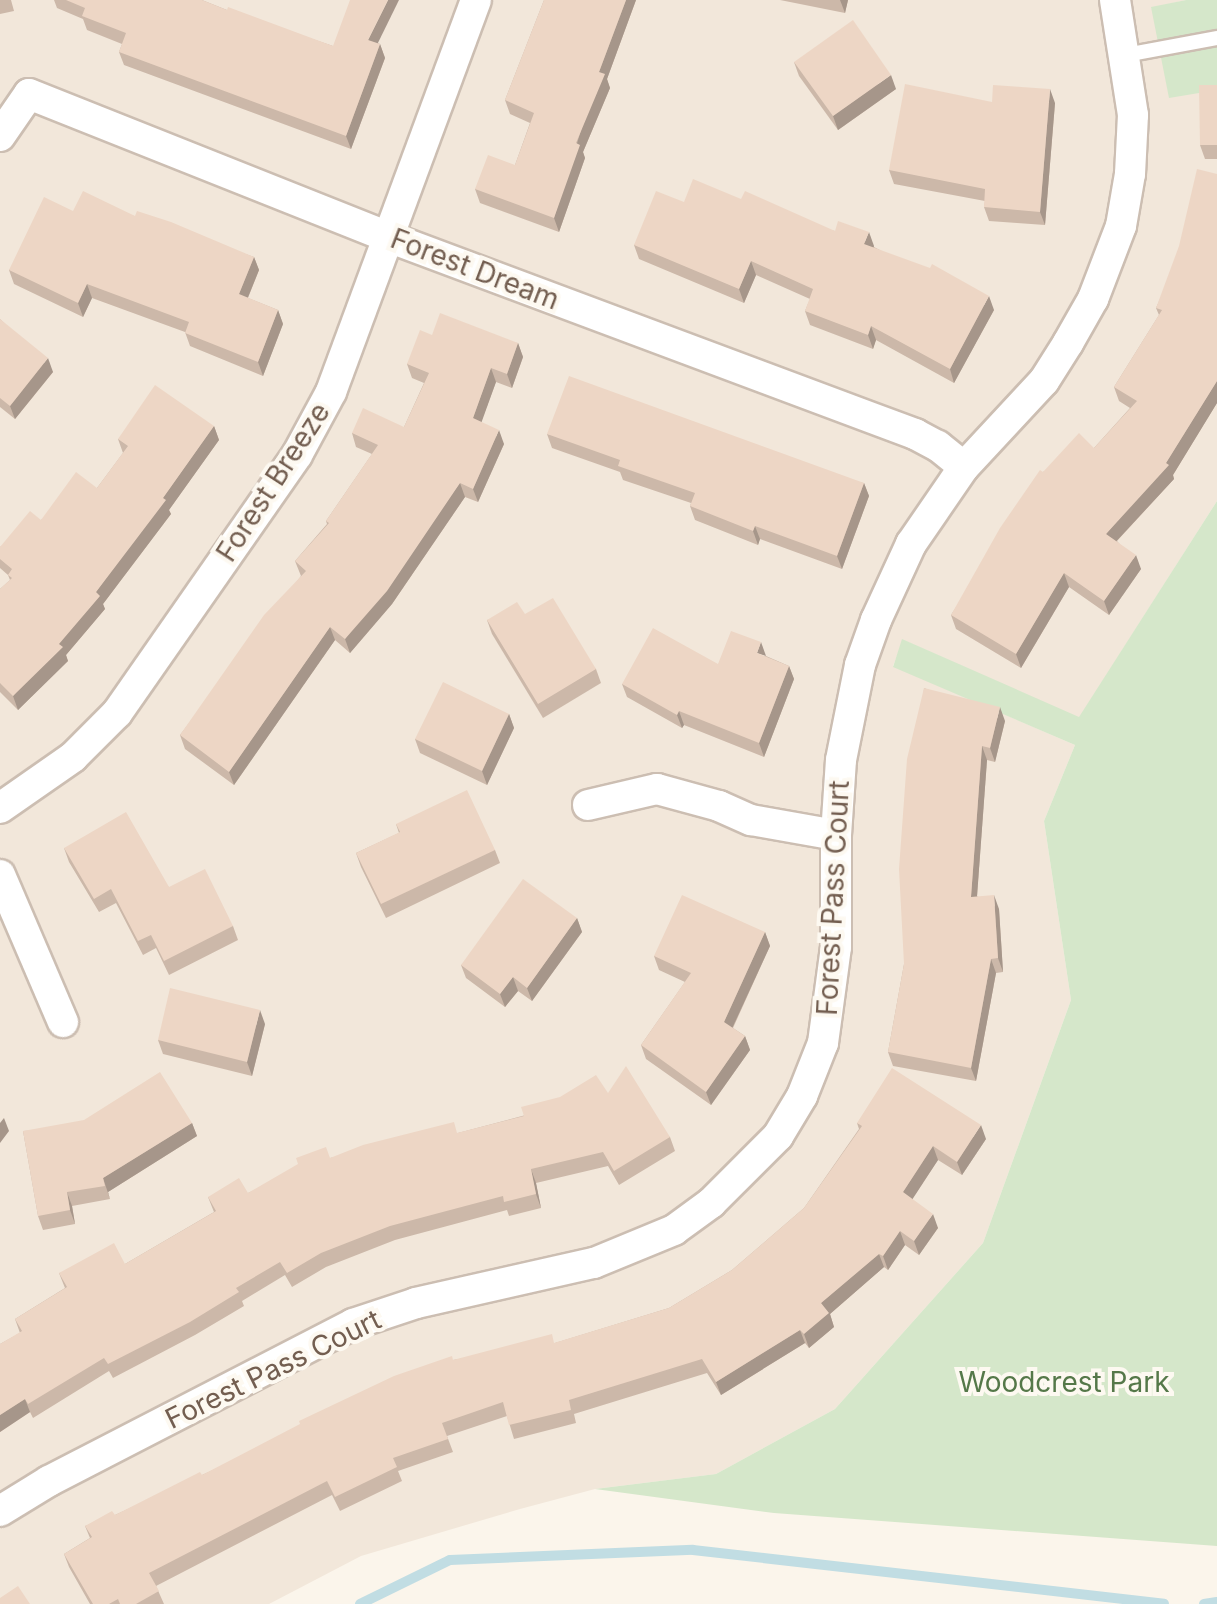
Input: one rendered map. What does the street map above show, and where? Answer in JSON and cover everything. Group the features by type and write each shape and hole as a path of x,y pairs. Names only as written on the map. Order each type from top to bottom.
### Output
{"street":[{"name":"Forest Breeze","path":"0,808 73,757 117,713 297,455 331,392 476,0"},
{"name":"Forest Pass Court","path":"0,1511 49,1481 353,1324 416,1303 594,1263 674,1230 711,1203 778,1136 802,1096 823,1043 836,947 836,835 849,714 876,620 911,544 964,467 1044,381 1093,299 1121,226 1130,174 1133,115 1115,0"},
{"name":"Forest Dream","path":"0,136 29,94 388,237 915,434 964,467"},
{"path":"588,805 657,789 719,806 751,820 836,835"},
{"path":"0,875 63,1022"}],"lane":[{"path":"1125,55 1217,38"}],"shaded area":[{"path":"0,0 1186,0 1151,8 1217,90 1217,501 1079,718 903,640 893,666 1075,745 1044,821 1071,1000 983,1243 835,1409 716,1474 595,1489 520,1509 361,1556 269,1604 0,1604"}],"green space":[{"path":"1186,0 1217,0 1217,90 1169,98 1151,7"},
{"name":"Woodcrest Park","path":"1217,501 1217,1546 774,1513 595,1489 716,1474 835,1409 983,1243 1071,1000 1044,821 1075,745 893,667 902,639 1079,717"}],"building":[{"path":"66,0 202,0 333,46 350,0 388,0 368,40 380,44 346,136 119,52 126,33 82,16 85,8"},
{"path":"544,0 626,0 599,72 605,74 576,143 580,145 554,218 475,189 488,155 515,165 534,113 505,100"},
{"path":"853,20 891,75 833,116 794,62"},
{"path":"905,84 992,102 993,85 1050,89 1040,212 984,207 985,189 889,170"},
{"path":"1199,85 1217,85 1217,145 1200,145"},
{"path":"1197,169 1217,174 1217,381 1166,463 1169,465 1106,534 1136,555 1104,601 1064,573 1016,654 951,615 1000,528 1040,470 1043,472 1079,433 1094,448 1137,401 1114,387 1162,310 1156,308 1179,246"},
{"path":"693,179 741,199 745,191 835,231 838,221 869,232 864,244 930,268 932,264 989,296 950,369 871,326 868,335 805,311 813,289 751,261 739,289 634,245 656,191 684,202"},
{"path":"83,191 135,216 137,211 171,222 254,257 239,294 278,310 258,362 185,333 189,322 87,284 78,303 9,270 44,197 73,211"},
{"path":"440,313 518,343 507,374 491,368 473,418 499,430 473,489 460,483 387,591 345,639 330,627 229,772 180,735 264,615 306,571 295,561 329,523 326,521 378,445 352,433 363,408 404,427 429,373 407,364 420,330 432,335"},
{"path":"0,319 48,358 10,406 0,398"},
{"path":"569,376 864,483 837,556 755,526 753,531 690,506 695,493 618,466 620,460 547,434"},
{"path":"155,385 214,426 163,498 166,500 96,592 100,596 59,644 63,647 13,696 0,683 0,589 12,578 8,575 12,569 0,559 0,547 30,511 41,520 76,472 97,488 128,446 118,439"},
{"path":"553,598 596,669 538,704 487,620 517,602 525,614"},
{"path":"653,628 718,664 731,631 761,642 757,653 789,666 759,743 679,711 677,715 622,684"},
{"path":"443,682 509,714 482,771 415,739"},
{"path":"924,688 1000,707 990,748 982,746 971,897 994,895 998,958 991,959 971,1068 888,1052 904,964 899,869 907,759"},
{"path":"467,790 495,850 381,904 356,853 400,832 396,824"},
{"path":"126,812 169,887 205,869 233,926 164,961 151,935 138,941 111,889 94,899 64,848"},
{"path":"523,879 577,918 527,988 513,977 500,994 461,965"},
{"path":"682,895 765,932 724,1022 745,1036 706,1092 641,1045 691,973 654,956"},
{"path":"170,988 260,1010 247,1062 158,1040"},
{"path":"626,1066 670,1137 614,1171 603,1152 531,1169 536,1194 504,1202 503,1196 390,1226 321,1253 287,1273 280,1262 236,1288 239,1292 190,1322 108,1364 104,1358 28,1404 25,1399 0,1415 0,1344 22,1331 15,1319 67,1287 59,1273 114,1243 125,1264 216,1211 208,1197 239,1178 248,1193 298,1164 296,1158 326,1147 330,1158 363,1145 454,1122 457,1133 524,1116 521,1107 560,1097 596,1075 608,1093"},
{"path":"892,1068 981,1125 957,1162 933,1146 903,1192 933,1214 914,1241 900,1231 883,1256 879,1254 821,1303 829,1313 804,1334 800,1330 716,1382 702,1359 569,1400 571,1410 509,1425 503,1402 442,1423 448,1439 393,1458 397,1467 335,1497 327,1481 149,1573 159,1591 136,1604 120,1604 118,1599 109,1604 93,1604 64,1554 92,1537 85,1526 112,1511 115,1515 200,1472 202,1475 300,1424 299,1421 394,1376 452,1356 453,1360 552,1334 554,1343 669,1308 732,1270 804,1208 862,1126 857,1123"},
{"path":"160,1072 192,1123 103,1178 105,1186 67,1192 70,1210 38,1216 23,1131 84,1120"},
{"path":"18,1586 30,1604 0,1604 0,1598"}],"waterway":[{"path":"360,1604 450,1560 693,1550 1164,1604"},
{"path":"1204,1604 1217,1602"}]}
